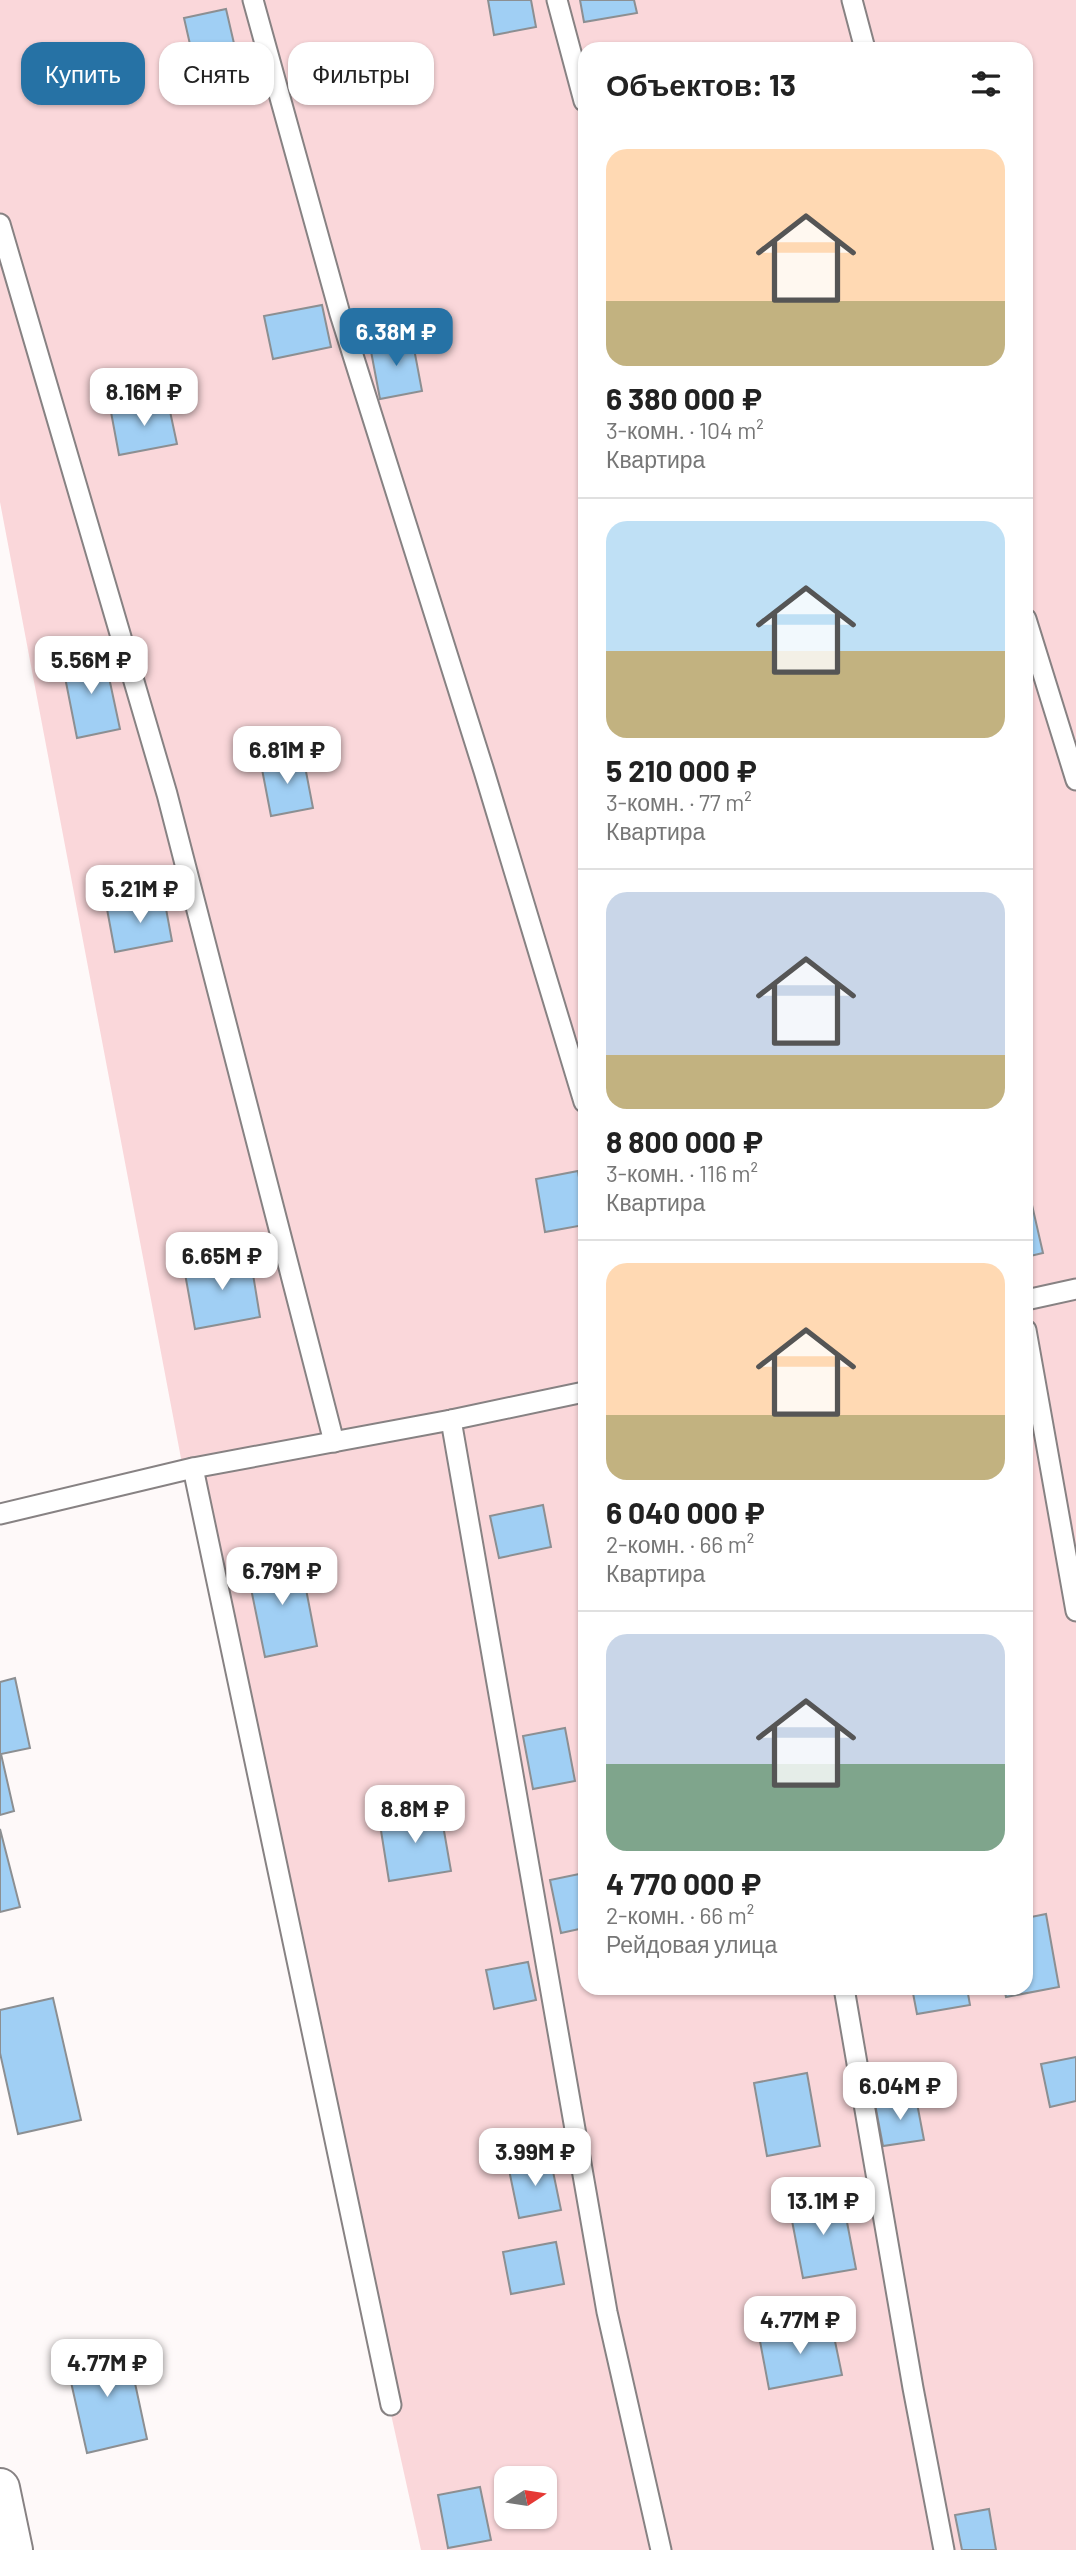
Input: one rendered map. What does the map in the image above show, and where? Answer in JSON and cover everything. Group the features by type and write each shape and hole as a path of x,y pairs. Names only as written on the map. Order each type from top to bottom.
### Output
{"street":[{"path":"0,2488 13,2550"}],"lane":[{"path":"253,0 340,314 480,758 578,1082"},
{"path":"556,0 578,80"},
{"path":"852,0 863,42"},
{"path":"0,224 167,794 334,1442"},
{"path":"1033,642 1076,780"},
{"path":"1033,1298 1076,1289"},
{"path":"1033,1369 1076,1611"},
{"path":"0,1514 193,1468 578,1393"},
{"path":"451,1420 607,2312 660,2550"},
{"path":"193,1468 391,2405"},
{"path":"845,1995 910,2374 944,2550"}],"shaded area":[{"path":"0,0 1076,0 1076,2550 421,2550 187,1490 0,502"}],"building":[{"path":"488,0 531,0 536,27 494,35"},
{"path":"580,0 634,0 637,13 584,22"},
{"path":"226,9 234,42 189,42 184,18"},
{"path":"322,305 331,347 273,359 264,316"},
{"path":"412,338 422,391 380,399 370,346"},
{"path":"168,402 177,444 119,455 111,412"},
{"path":"104,654 120,729 77,738 62,662"},
{"path":"303,756 313,808 271,816 261,764"},
{"path":"164,898 172,941 115,952 107,909"},
{"path":"578,1171 578,1226 545,1232 536,1179"},
{"path":"1033,1209 1043,1253 1033,1255"},
{"path":"250,1256 260,1317 195,1329 184,1268"},
{"path":"543,1505 551,1547 499,1558 490,1516"},
{"path":"300,1558 317,1646 265,1657 247,1569"},
{"path":"15,1678 30,1748 1,1754 14,1811 0,1815 0,1682"},
{"path":"565,1728 575,1781 533,1789 523,1736"},
{"path":"440,1808 451,1871 389,1881 379,1818"},
{"path":"0,1829 20,1907 0,1912"},
{"path":"578,1874 578,1929 561,1933 550,1880"},
{"path":"1046,1914 1059,1987 1033,1992 1033,1917"},
{"path":"528,1962 536,2000 494,2009 486,1970"},
{"path":"913,1995 968,1995 970,2005 917,2014"},
{"path":"53,1998 81,2120 18,2134 0,2053 0,2010"},
{"path":"1076,2057 1076,2101 1050,2107 1041,2064"},
{"path":"807,2073 820,2146 767,2156 754,2083"},
{"path":"916,2098 924,2140 883,2146 875,2104"},
{"path":"550,2157 561,2210 519,2218 508,2165"},
{"path":"842,2196 856,2269 803,2278 789,2205"},
{"path":"556,2242 564,2284 511,2294 503,2252"},
{"path":"831,2322 842,2375 769,2389 759,2336"},
{"path":"127,2346 147,2439 87,2453 66,2360"},
{"path":"480,2487 491,2540 448,2548 438,2495"},
{"path":"989,2509 996,2550 962,2550 955,2515"}]}
